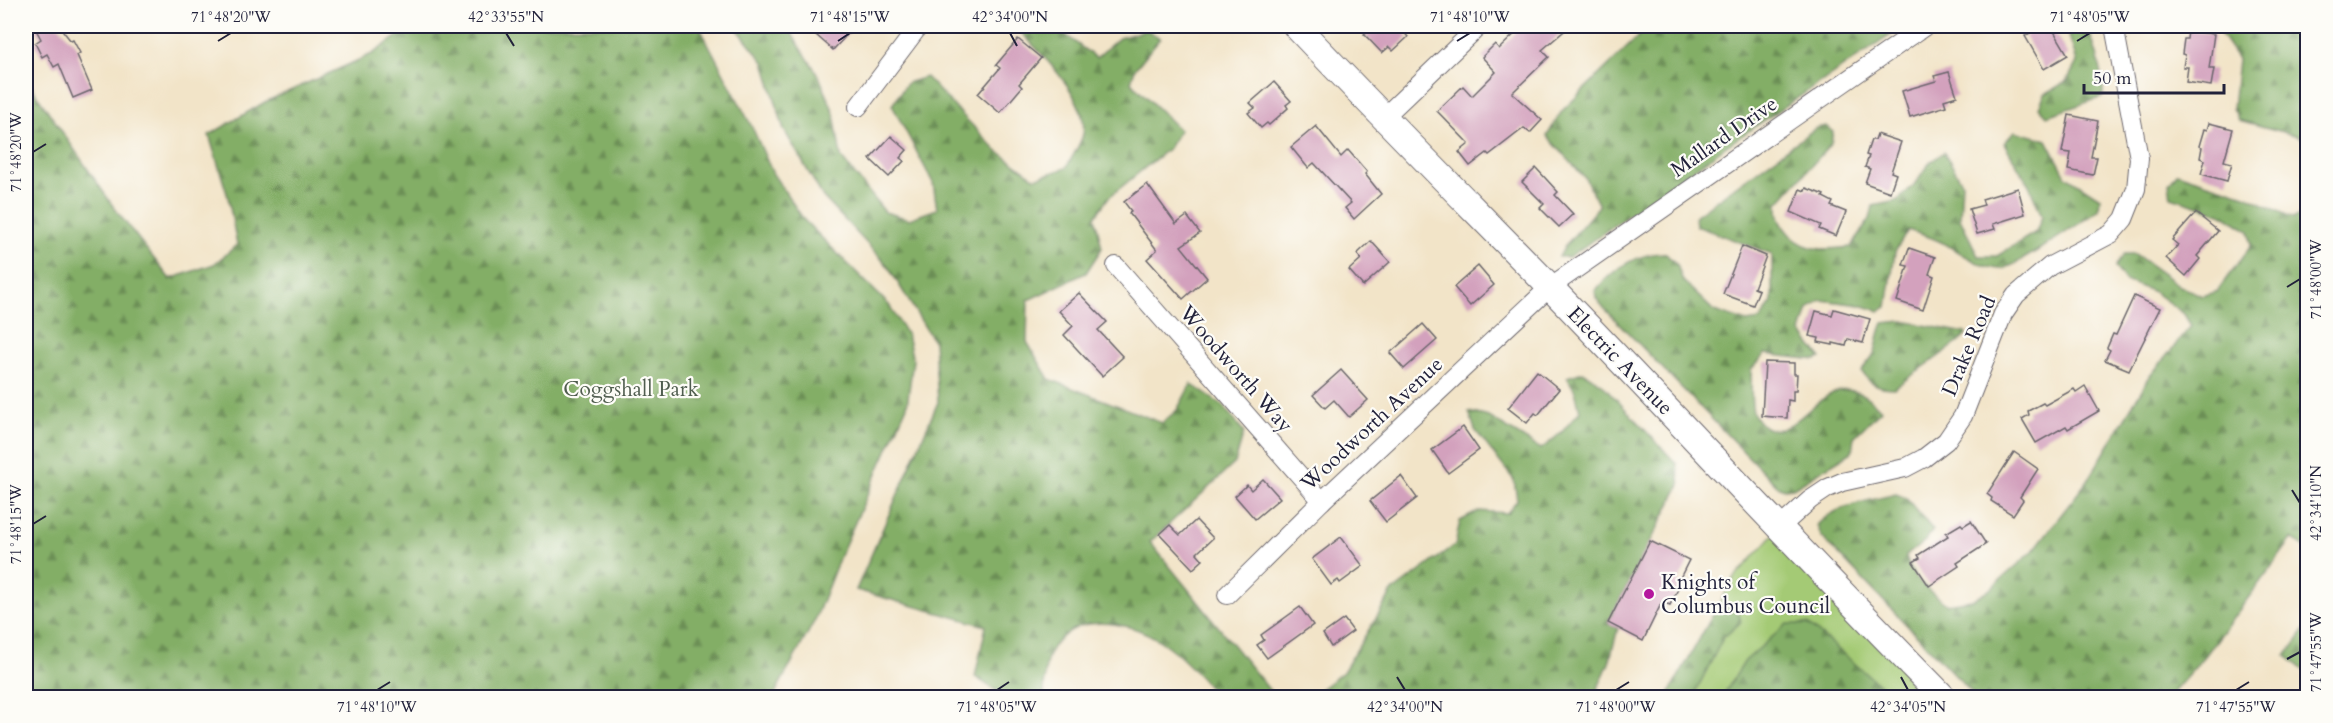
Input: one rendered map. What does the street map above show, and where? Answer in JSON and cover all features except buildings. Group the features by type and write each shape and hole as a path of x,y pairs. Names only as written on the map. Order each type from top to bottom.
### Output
{"main road":[{"name":"Electric Avenue","path":"1296,26 1944,698"}],"street":[{"path":"858,107 919,26"},
{"path":"1383,118 1479,26"},
{"name":"Mallard Drive","path":"1550,287 1925,26"},
{"name":"Drake Road","path":"1779,528 1810,500 1828,488 1842,482 1905,468 1924,458 1946,441 1963,416 2003,314 2016,295 2050,266 2111,234 2124,219 2136,189 2140,164 2114,26"},
{"name":"Woodworth Way","path":"1116,266 1322,501"},
{"name":"Woodworth Avenue","path":"1227,596 1322,501 1550,287"}],"green space":[{"name":"Coggshall Park","path":"412,26 699,26 753,129 773,174 804,220 889,305 907,335 913,360 907,406 840,556 815,620 773,697 26,697 26,79 115,209 170,279 214,264 237,245 228,197 209,135 265,102 372,54"},
{"path":"735,26 787,26 819,76 834,113 841,157 885,212 909,219 937,209 933,183 892,105 907,83 926,77 996,150 1035,178 1066,168 1082,138 1083,120 1078,105 1060,76 1015,26 1054,26 1096,58 1119,38 1147,30 1160,38 1135,69 1131,82 1180,130 1169,148 1108,198 1095,217 1102,248 1086,273 1028,300 1027,342 1049,379 1162,423 1177,410 1191,384 1223,406 1244,432 1235,463 1150,542 1275,697 1217,697 1191,667 1162,642 1129,627 1089,624 1070,631 1051,651 1045,670 1044,694 1039,697 1006,697 975,677 986,626 856,590 938,402 934,342 887,265 823,197 784,130 764,62"},
{"path":"1649,26 1904,26 1731,143 1569,257 1559,257 1565,246 1599,206 1585,178 1547,136 1562,111"},
{"path":"2066,26 2087,26 2101,70 2103,97 2047,116 2039,107 2045,94 2067,81 2077,62"},
{"path":"2209,26 2307,26 2307,141 2298,136 2239,120 2233,108 2238,59 2217,28"},
{"path":"1826,126 1833,132 1831,144 1778,203 1781,221 1790,235 1813,248 1851,247 1870,219 1873,206 1897,201 1917,182 1929,163 1944,152 1962,182 1960,218 1978,256 1997,256 2036,232 2042,216 2029,185 2004,143 2015,131 2047,140 2066,176 2100,198 2099,209 2034,253 2001,269 1985,266 1939,241 1908,230 1895,252 1887,307 1879,311 1860,305 1821,300 1808,309 1801,332 1821,358 1816,360 1765,354 1751,370 1752,407 1756,418 1765,427 1778,430 1791,424 1830,394 1846,390 1862,394 1881,410 1854,437 1852,452 1793,488 1784,489 1777,486 1604,308 1596,298 1595,291 1618,269 1635,259 1665,253 1677,265 1683,281 1714,311 1747,322 1760,320 1772,302 1772,254 1696,226 1695,216 1816,128"},
{"path":"2177,173 2245,195 2293,218 2307,212 2307,550 2292,539 2205,656 2169,697 1976,697 1821,536 1817,525 1834,512 1854,504 1896,494 1906,498 1933,530 1925,541 1906,556 1908,564 1922,583 1946,604 1972,600 1989,590 2033,551 2088,480 2150,376 2191,326 2184,314 2154,292 2125,281 2115,267 2124,254 2135,254 2180,286 2203,296 2217,291 2251,246 2249,231 2221,213 2171,197 2169,184"},
{"path":"1903,321 1966,335 1894,388 1875,385 1862,372 1874,354 1881,327 1883,323"},
{"path":"1583,372 1602,384 1677,464 1680,485 1608,623 1618,628 1609,663 1594,697 1309,698 1343,672 1392,592 1455,545 1460,521 1479,511 1507,513 1517,500 1514,480 1475,430 1469,412 1489,417 1541,449 1561,433 1580,411 1575,391 1567,377"},
{"path":"1779,528 1944,698 1667,698 1732,581"},
{"path":"1719,604 1738,611 1741,622 1723,638 1693,697 1667,697"},
{"path":"1787,624 1808,624 1894,697 1722,697 1745,661"},
{"path":"2308,627 2307,673 2286,656"}],"place":[{"name":"Knights of Columbus Council","path":"1649,594"}]}
